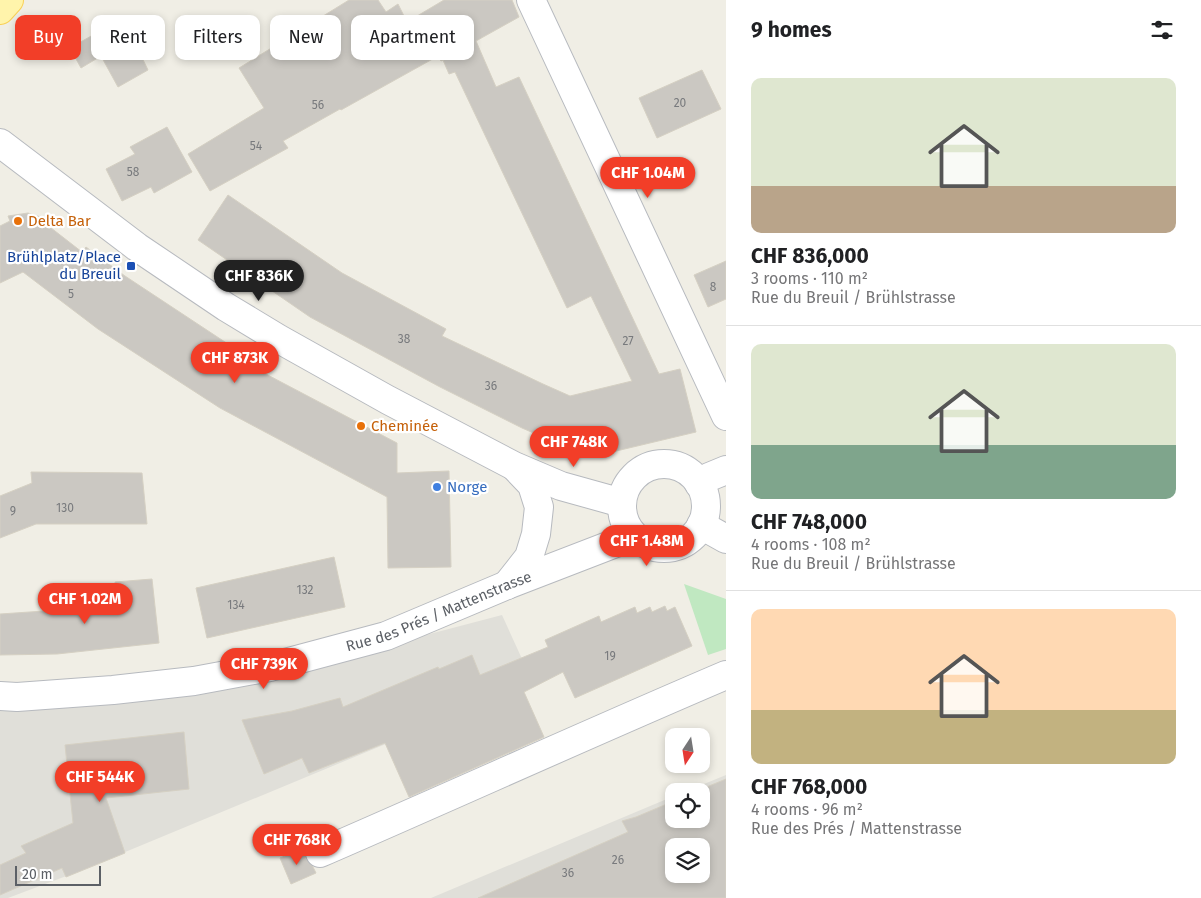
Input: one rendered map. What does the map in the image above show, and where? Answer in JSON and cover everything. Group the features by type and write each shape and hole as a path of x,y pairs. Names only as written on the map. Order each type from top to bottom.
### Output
{"main road":[{"path":"0,10 9,0"}],"street":[{"path":"531,0 726,416"},
{"path":"0,144 137,247 226,307 279,339 388,400 514,466 561,486 622,503"},
{"path":"666,464 679,467 690,474 699,484 704,493 705,515 695,535 686,542 664,548 653,547 643,543 634,536 627,526 623,515 622,503 625,491 631,480 641,471 653,466 666,464"},
{"path":"507,585 529,557 536,534 539,507 532,485 514,466"},
{"path":"699,484 709,476 726,470"},
{"path":"701,526 726,539"},
{"name":"Rue des Prés / Mattenstrasse","path":"0,696 113,690 194,680 270,667 386,636 507,585 634,536"},
{"path":"320,853 600,729 726,676"}],"shaded area":[{"path":"502,615 533,683 77,872 8,898 0,898 0,702 262,678"},
{"path":"726,775 726,898 431,898 665,800 665,828 710,828 710,783 706,783"}],"green space":[{"path":"684,584 726,599 726,649 708,655"}],"building":[{"path":"349,0 378,0 386,12 398,4 404,15 351,15 351,60 431,60 283,141 288,148 210,191 188,154 264,108 239,68 252,60 260,60 260,55 270,49 270,60 341,60 341,15 325,15"},
{"path":"444,0 512,0 519,17 476,41 496,87 519,77 659,374 680,369 696,432 591,457 589,444 571,449 522,428 440,387 310,317 198,240 228,195 342,273 446,329 442,336 543,384 570,396 632,381 591,296 567,308 455,72 449,74 443,60 474,60 474,15 419,15"},
{"path":"91,36 91,60 94,60 81,68 77,60 81,60 81,42"},
{"path":"103,60 143,60 148,70 118,87"},
{"path":"702,70 721,109 657,138 639,98"},
{"path":"167,127 192,172 154,193 151,187 122,201 106,169 135,154 130,147"},
{"path":"28,213 47,219 46,224 82,252 86,247 125,276 246,355 243,362 397,443 397,473 449,471 451,567 388,568 387,497 220,408 98,329 23,272 0,283 0,226 10,221 8,216"},
{"path":"726,261 726,299 708,307 694,275"},
{"path":"31,472 142,473 147,524 36,524 0,538 0,496 32,483"},
{"path":"334,557 345,607 207,638 196,588"},
{"path":"152,579 159,643 57,654 0,655 0,614 118,606 115,582"},
{"path":"665,606 667,611 675,607 692,646 575,698 563,672 524,692 544,737 409,797 385,743 309,773 302,758 264,774 242,720 292,711 340,698 343,707 438,667 439,669 472,655 480,675 548,647 545,640 599,616 601,622 635,607 637,613 650,607 652,612"},
{"path":"184,732 189,789 106,798 125,853 66,877 62,868 0,895 0,865 26,853 21,846 73,823 65,745"},
{"path":"726,779 726,898 478,898 628,832 622,821 665,805 665,828 710,828 710,786"},
{"path":"305,848 306,859 316,873 291,884 280,858"}],"place":[{"name":"Delta Bar","path":"18,221"},
{"name":"Brühlplatz/Place du Breuil","path":"131,266"},
{"name":"Cheminée","path":"361,426"},
{"name":"Norge","path":"437,487"}]}
